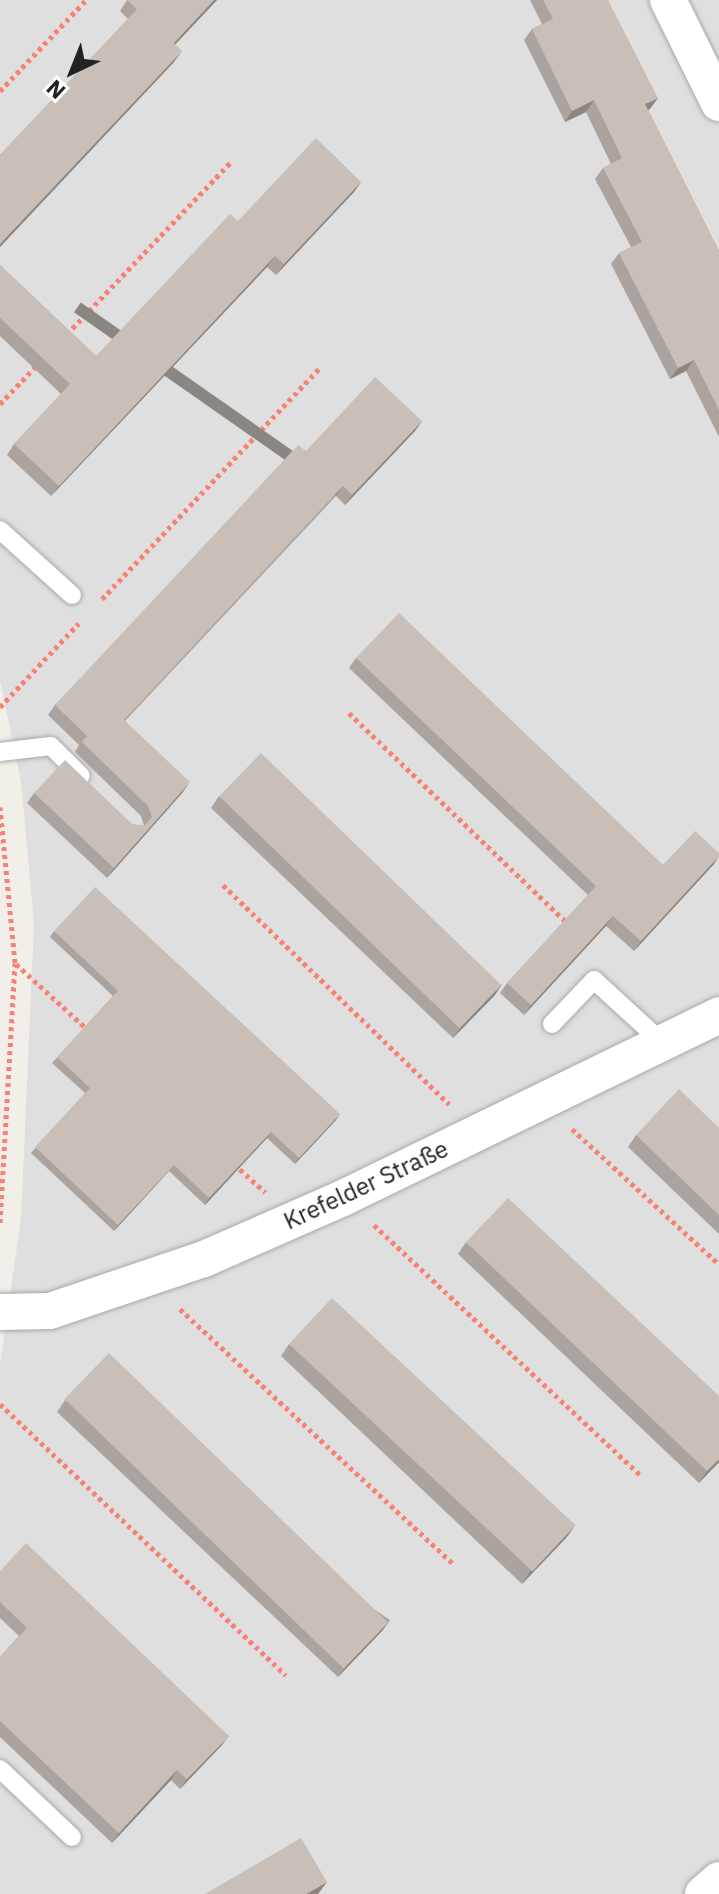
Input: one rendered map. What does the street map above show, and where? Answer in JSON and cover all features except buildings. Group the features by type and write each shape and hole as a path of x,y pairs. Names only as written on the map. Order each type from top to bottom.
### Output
{"street":[{"path":"668,0 719,103"},
{"name":"Krefelder Straße","path":"0,1312 50,1311 150,1281 345,1197 719,1015"},
{"path":"703,1894 719,1880"}],"lane":[{"path":"0,530 72,595"},
{"path":"0,752 51,746 92,786"},
{"path":"552,1024 594,980 662,1042"},
{"path":"0,1769 72,1837"}],"path":[{"path":"0,91 86,0"},
{"path":"55,346 232,161"},
{"path":"0,404 44,358"},
{"path":"96,606 319,369"},
{"path":"0,707 85,617"},
{"path":"349,713 578,934"},
{"path":"0,807 15,963 0,1227"},
{"path":"223,885 478,1132"},
{"path":"15,963 96,1038"},
{"path":"542,1101 719,1264"},
{"path":"224,1155 294,1219"},
{"path":"345,1197 641,1476"},
{"path":"150,1281 452,1563"},
{"path":"0,1404 286,1675"}],"shaded area":[{"path":"0,0 719,0 719,1894 0,1894 0,1365 21,1219 34,923 21,781 0,681"}]}
